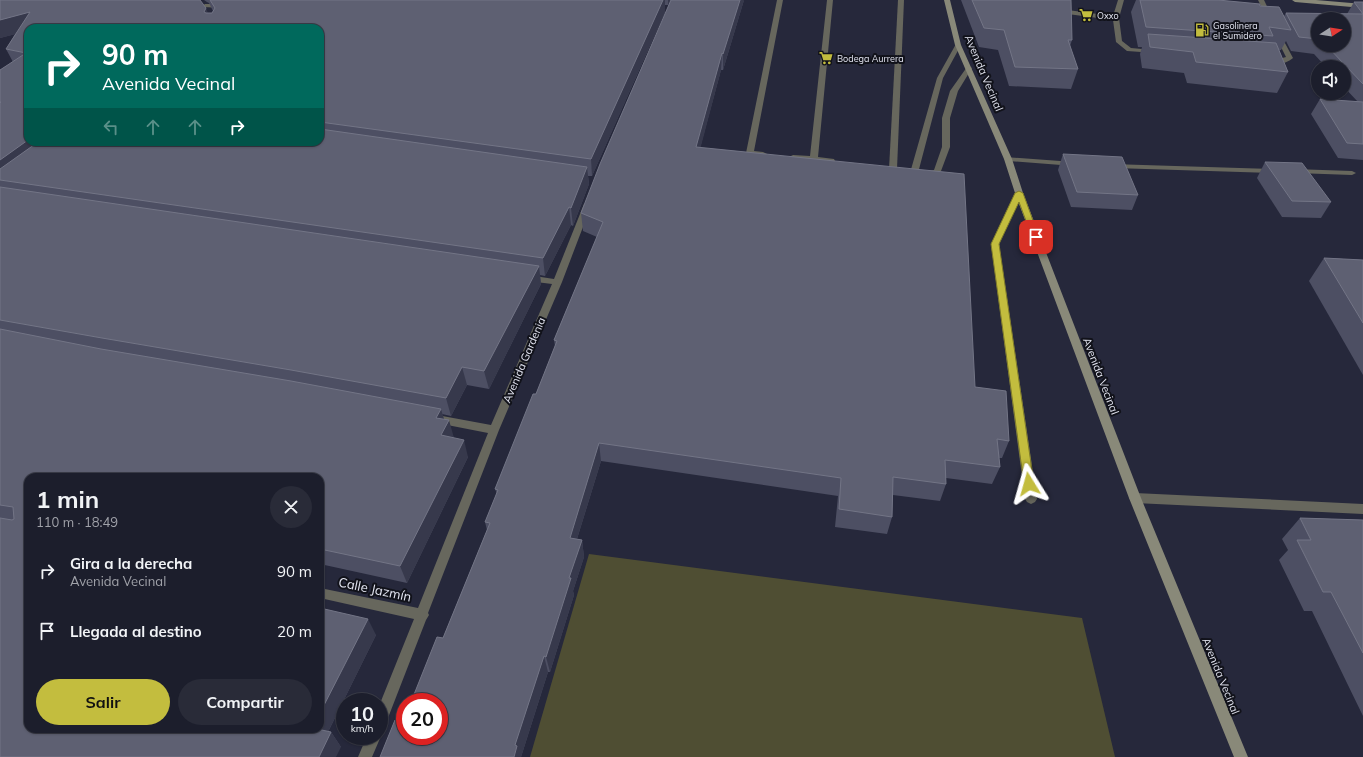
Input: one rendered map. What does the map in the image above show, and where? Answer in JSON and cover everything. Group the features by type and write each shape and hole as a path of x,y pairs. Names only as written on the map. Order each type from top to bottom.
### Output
{"street":[{"path":"200,0 209,12"},
{"path":"771,155 750,153 780,0"},
{"path":"814,159 830,0"},
{"path":"900,171 901,0"},
{"name":"Avenida Vecinal","path":"947,0 958,45 1008,159 1019,193 1135,498 1242,757"},
{"path":"1121,0 1116,18 1119,42 1129,50 1159,52"},
{"path":"1261,0 1290,58 1281,62 1266,61"},
{"path":"1294,0 1363,6"},
{"path":"205,6 228,6"},
{"path":"1053,10 1116,18"},
{"path":"900,171 940,78 958,45"},
{"path":"900,171 924,175 937,171 946,147 946,118 954,91 969,68"},
{"path":"786,156 838,162"},
{"path":"1008,159 1086,164"},
{"path":"1109,166 1352,173"},
{"path":"1019,193 995,244 1031,500"},
{"name":"Avenida Gardenia","path":"388,701 423,615 494,430 557,282 591,196"},
{"path":"517,276 557,282"},
{"path":"424,416 494,430"},
{"path":"1135,498 1363,510"},
{"name":"Calle Jazmín","path":"324,594 423,615"},
{"path":"365,757 370,745"}],"shaded area":[{"path":"589,554 1082,618 1115,757 530,757"}],"building":[{"path":"0,0 200,0 206,8 204,12 212,13 215,8 210,0 663,0 591,159 324,123 324,24 24,24 24,53 6,49 30,12 0,20"},
{"path":"671,0 740,0 723,54 722,53 696,147 964,174 975,387 1006,391 1009,441 997,439 1000,467 945,460 946,484 893,477 892,517 839,509 841,478 599,443 570,538 582,540 569,578 571,578 546,657 544,656 515,745 517,746 514,757 380,757 385,745 388,745 388,737 395,720 396,745 448,745 448,693 415,693 437,637 443,638 490,523 485,522 498,490 495,489 533,394 536,394 557,341 554,340 603,222 581,213 600,164"},
{"path":"972,0 1071,0 1072,40 1068,40 1078,69 1015,67 1004,30 984,28"},
{"path":"1140,0 1218,0 1279,7 1291,30 1269,27 1273,36 1146,27"},
{"path":"1354,2 1363,2 1363,14"},
{"path":"1286,13 1311,13 1311,38 1299,37"},
{"path":"1351,14 1363,14 1363,84 1351,71 1351,60 1340,60 1333,52 1351,52"},
{"path":"1148,34 1276,43 1288,72 1196,62 1193,52 1150,47"},
{"path":"24,54 24,143 0,160 1,102 0,70"},
{"path":"1321,100 1363,102 1363,144 1347,143"},
{"path":"324,130 587,167 571,208 569,207 543,258 0,180 0,169 32,146 324,146"},
{"path":"1063,154 1122,157 1138,195 1077,192"},
{"path":"1265,162 1302,163 1331,202 1292,201"},
{"path":"0,187 539,266 484,371 462,367 446,398 0,320"},
{"path":"1324,258 1363,260 1363,323"},
{"path":"0,329 101,349 291,381 441,409 436,418 449,420 441,435 464,440 400,566 324,550 324,473 24,473 24,733 324,733 324,730 331,732 319,757 0,757 0,518 14,519 13,507 0,505"},
{"path":"1300,518 1363,520 1363,653 1331,592 1323,592 1297,540 1311,540"},
{"path":"324,609 368,619 324,705"}],"place":[{"name":"Oxxo","path":"1086,15"},
{"name":"Gasolinera el Sumidero","path":"1202,30"},
{"name":"Bodega Aurrera","path":"826,58"}],"route":[{"path":"1029,484 995,244 1019,193 1036,237"}]}
